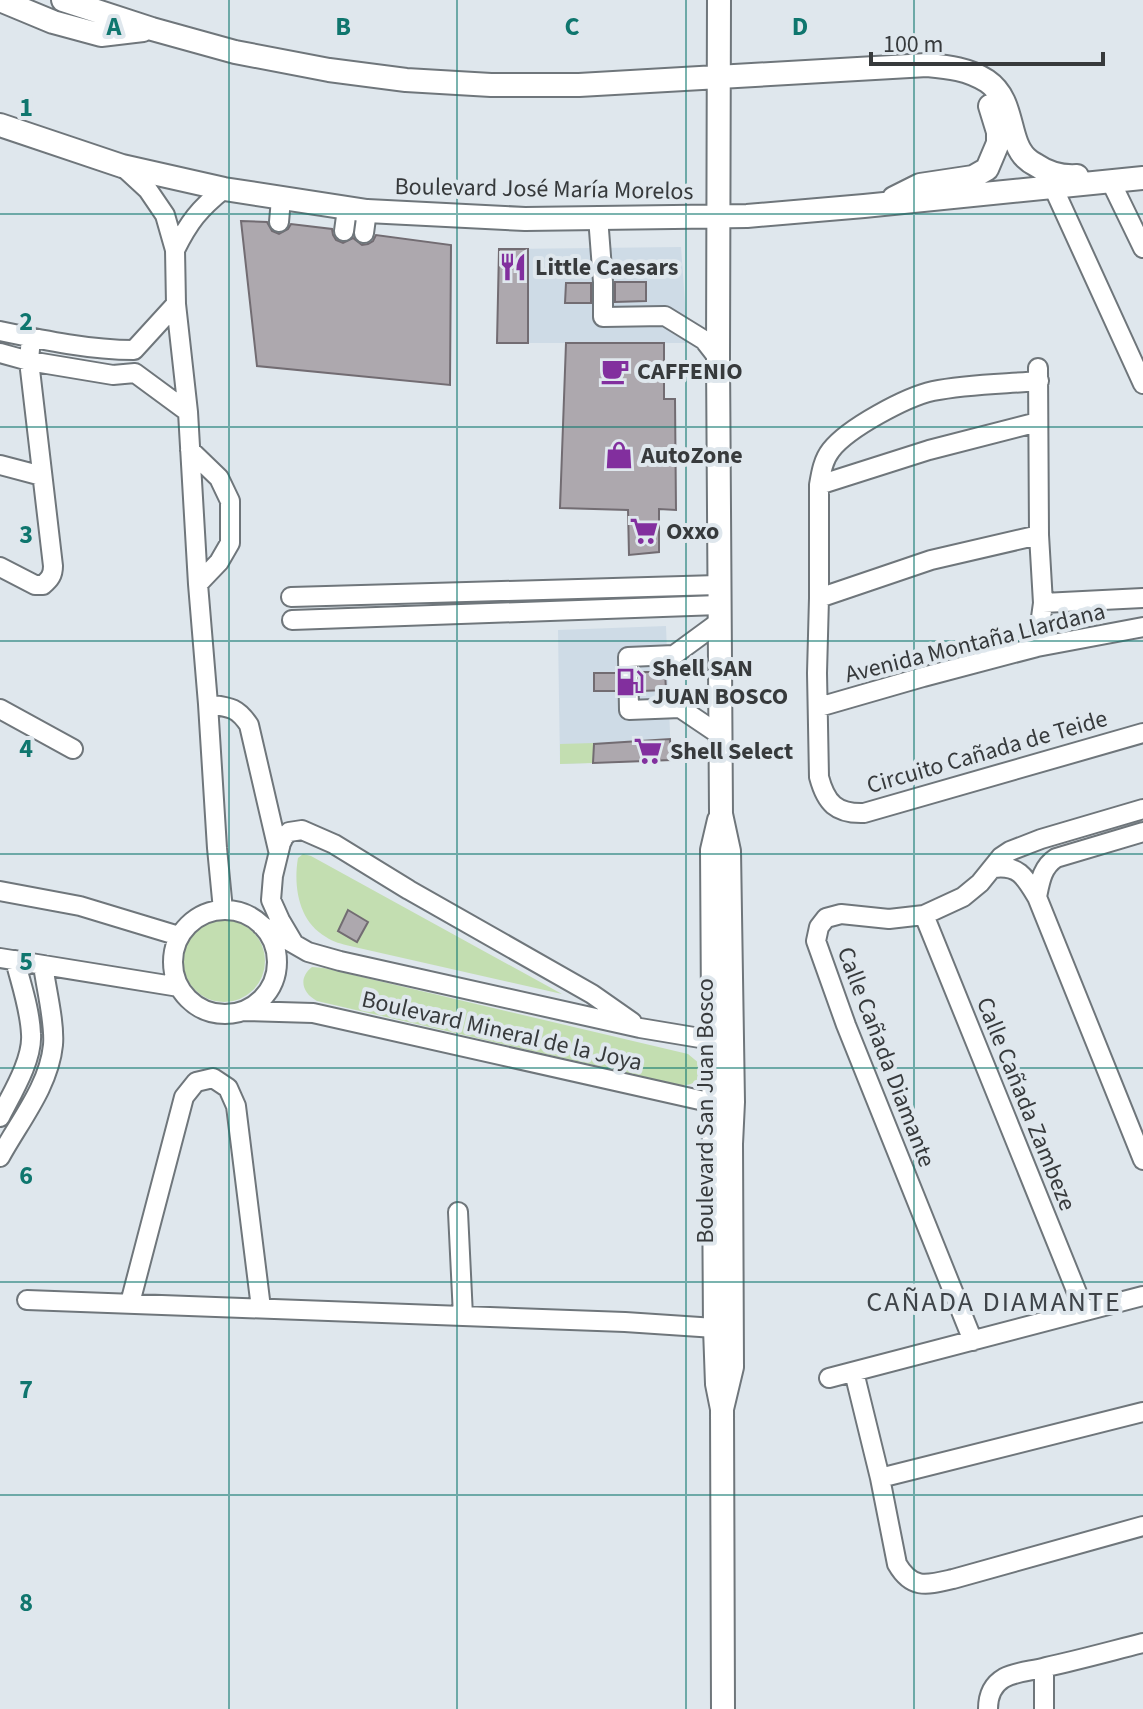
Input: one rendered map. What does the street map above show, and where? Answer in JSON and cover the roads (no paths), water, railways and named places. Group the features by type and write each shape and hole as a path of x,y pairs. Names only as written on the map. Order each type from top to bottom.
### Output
{"main road":[{"name":"Boulevard José María Morelos","path":"0,0 53,22 101,35 152,29"},
{"name":"Boulevard José María Morelos","path":"63,0 235,52 329,70 406,80 491,85 579,85 927,65 963,69 989,82 1005,101 1023,157 1044,171 1065,177 1128,172 1143,176"},
{"name":"Boulevard San Juan Bosco","path":"719,0 721,814 712,850 723,1103 715,1328 717,1384 722,1409 723,1709"},
{"name":"Boulevard José María Morelos","path":"882,204 920,185 973,177 987,169 998,143 998,132 987,97 978,87 961,75 927,65"},
{"name":"Boulevard José María Morelos","path":"0,111 22,134"},
{"name":"Boulevard José María Morelos","path":"0,125 122,166 281,199 355,221 719,218 1111,182 1143,176"},
{"name":"Boulevard San Juan Bosco","path":"722,1409 732,1367 731,1144 723,1103"}],"street":[{"path":"122,166 148,190 165,215 175,250 176,304 188,412 223,910"},
{"path":"1111,182 1143,248"},
{"path":"1053,187 1143,384"},
{"path":"175,250 188,225 204,205 224,189"},
{"path":"279,222 281,199"},
{"path":"598,217 603,317 665,316 704,340 718,358"},
{"path":"135,373 134,350 176,304"},
{"path":"0,331 134,350"},
{"path":"0,567 46,593 53,572 29,361 31,337"},
{"path":"0,353 113,375 135,373 188,412"},
{"name":"Circuito Cañada de Teide","path":"1037,647 1043,603 1039,535 1038,375 931,391 878,414 829,452 819,485 817,673 819,777 823,793 832,804 843,812 864,813 1143,733"},
{"path":"819,485 929,450 1038,422"},
{"path":"190,450 219,478 230,501 230,543 219,562 198,584"},
{"path":"0,465 42,476"},
{"path":"819,598 931,560 1039,535"},
{"path":"291,597 719,604"},
{"path":"1043,603 1143,598"},
{"path":"292,620 719,604"},
{"path":"719,604 674,655 628,657 629,710 680,708 720,735"},
{"name":"Avenida Montaña Llardana","path":"819,707 1037,647 1143,627"},
{"path":"208,704 231,707 242,714 249,725 278,850"},
{"path":"0,709 73,749"},
{"path":"1037,897 1049,863 1142,820"},
{"name":"Calle Cañada Diamante","path":"973,1341 846,1025 816,941 819,927 833,915 899,919 924,915 963,897 1010,851 1024,845 1142,820"},
{"path":"295,944 271,900 278,850 289,832 302,830 334,844 487,936 592,994 640,1028"},
{"path":"994,868 1004,866 1020,873 1037,897 1143,1160"},
{"path":"0,891 80,906 179,936"},
{"path":"223,910 250,916 261,925 275,951 274,980 267,993 244,1011 229,1014 200,1008 188,999 173,971 173,953 179,936 191,923 206,914 223,910"},
{"name":"Calle Cañada Zambeze","path":"924,915 1084,1310"},
{"name":"Boulevard Mineral de la Joya","path":"261,925 308,952 340,961 640,1028 722,1041"},
{"path":"7,959 179,987"},
{"path":"0,1117 21,1073 32,1037 26,1004 7,959"},
{"path":"2,1149 45,1078 51,1058 53,1042 43,965"},
{"name":"Boulevard Mineral de la Joya","path":"244,1011 313,1013 723,1103"},
{"path":"722,1041 726,1070 720,1089 723,1103"},
{"path":"130,1303 184,1097 196,1082 213,1078 228,1088 236,1106 261,1308"},
{"path":"458,1212 463,1316"},
{"path":"829,1378 1143,1296"},
{"path":"27,1300 715,1328"},
{"path":"854,1372 897,1564 910,1581 928,1584 953,1579 1143,1526"},
{"path":"880,1478 1143,1412"},
{"path":"988,1709 992,1689 1014,1674 1143,1643"},
{"path":"1044,1668 1044,1709"}],"place":[{"name":"Little Caesars","path":"513,267"},
{"name":"CAFFENIO","path":"615,371"},
{"name":"AutoZone","path":"619,455"},
{"name":"Oxxo","path":"644,531"},
{"name":"Shell SAN JUAN BOSCO","path":"630,682"},
{"name":"Shell Select","path":"648,751"}],"district":[{"name":"CAÑADA DIAMANTE","path":"994,1302"}]}
